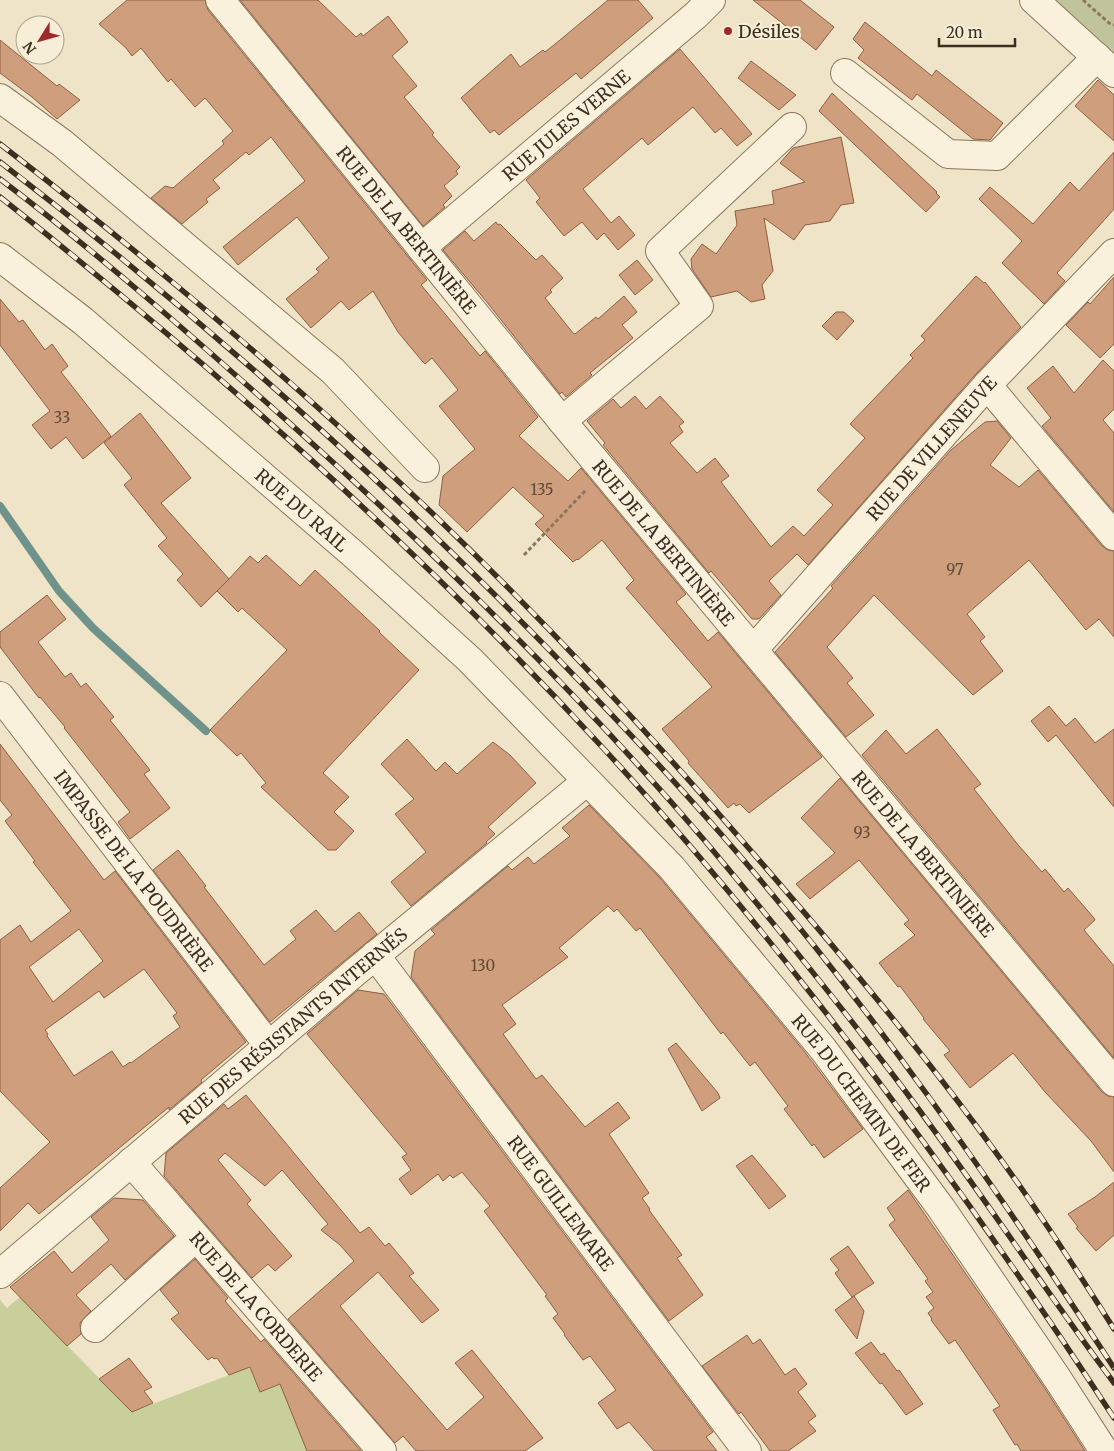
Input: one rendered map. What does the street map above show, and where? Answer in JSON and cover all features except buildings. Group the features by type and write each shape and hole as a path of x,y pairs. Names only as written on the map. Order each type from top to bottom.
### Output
{"street":[{"name":"RUE DE LA BERTINIÈRE","path":"220,0 562,421 754,648 1114,1082"},
{"name":"RUE JULES VERNE","path":"421,248 711,0"},
{"path":"845,73 948,154 997,156 1082,74 1105,65 1034,0"},
{"path":"0,98 62,143 333,371 425,468"},
{"path":"562,421 699,306 660,251 792,128"},
{"name":"RUE DE VILLENEUVE","path":"754,648 987,385 1114,254"},
{"name":"RUE DU RAIL","path":"0,257 83,322 352,553 470,660 588,781"},
{"path":"987,385 1114,536"},
{"name":"IMPASSE DE LA POUDRIÈRE","path":"0,696 269,1046"},
{"name":"RUE DES RÉSISTANTS INTERNÉS","path":"0,1274 375,956 588,781"},
{"name":"RUE DU CHEMIN DE FER","path":"588,781 672,868 823,1049 941,1208 1057,1378 1104,1451"},
{"name":"RUE GUILLEMARE","path":"375,956 747,1451"},
{"name":"RUE DE LA CORDERIE","path":"131,1162 382,1451"},
{"path":"95,1328 196,1237"}],"path":[{"path":"1083,0 1108,23 1114,25"},
{"path":"524,555 604,470"}],"green space":[{"path":"1053,0 1114,0 1114,54"},
{"path":"20,1297 132,1412 247,1368 251,1369 260,1392 280,1384 307,1451 0,1451 0,1300 7,1308"}],"waterway":[{"path":"0,506 59,591 93,628 206,731"}],"railway":[{"path":"0,144 166,277 327,416 431,512 596,678 675,764 788,893 927,1061 1024,1192 1114,1329"},
{"path":"0,162 191,316 315,424 493,593 666,772 775,897 878,1028 975,1162 1114,1368"},
{"path":"0,179 145,296 395,519 502,623 606,730 705,841 865,1038 945,1145 1114,1383"},
{"path":"0,197 80,261 236,393 387,530 533,674 630,777 759,928 849,1042 1004,1254 1114,1418"}],"place":[{"name":"Désiles","path":"728,31"}]}
